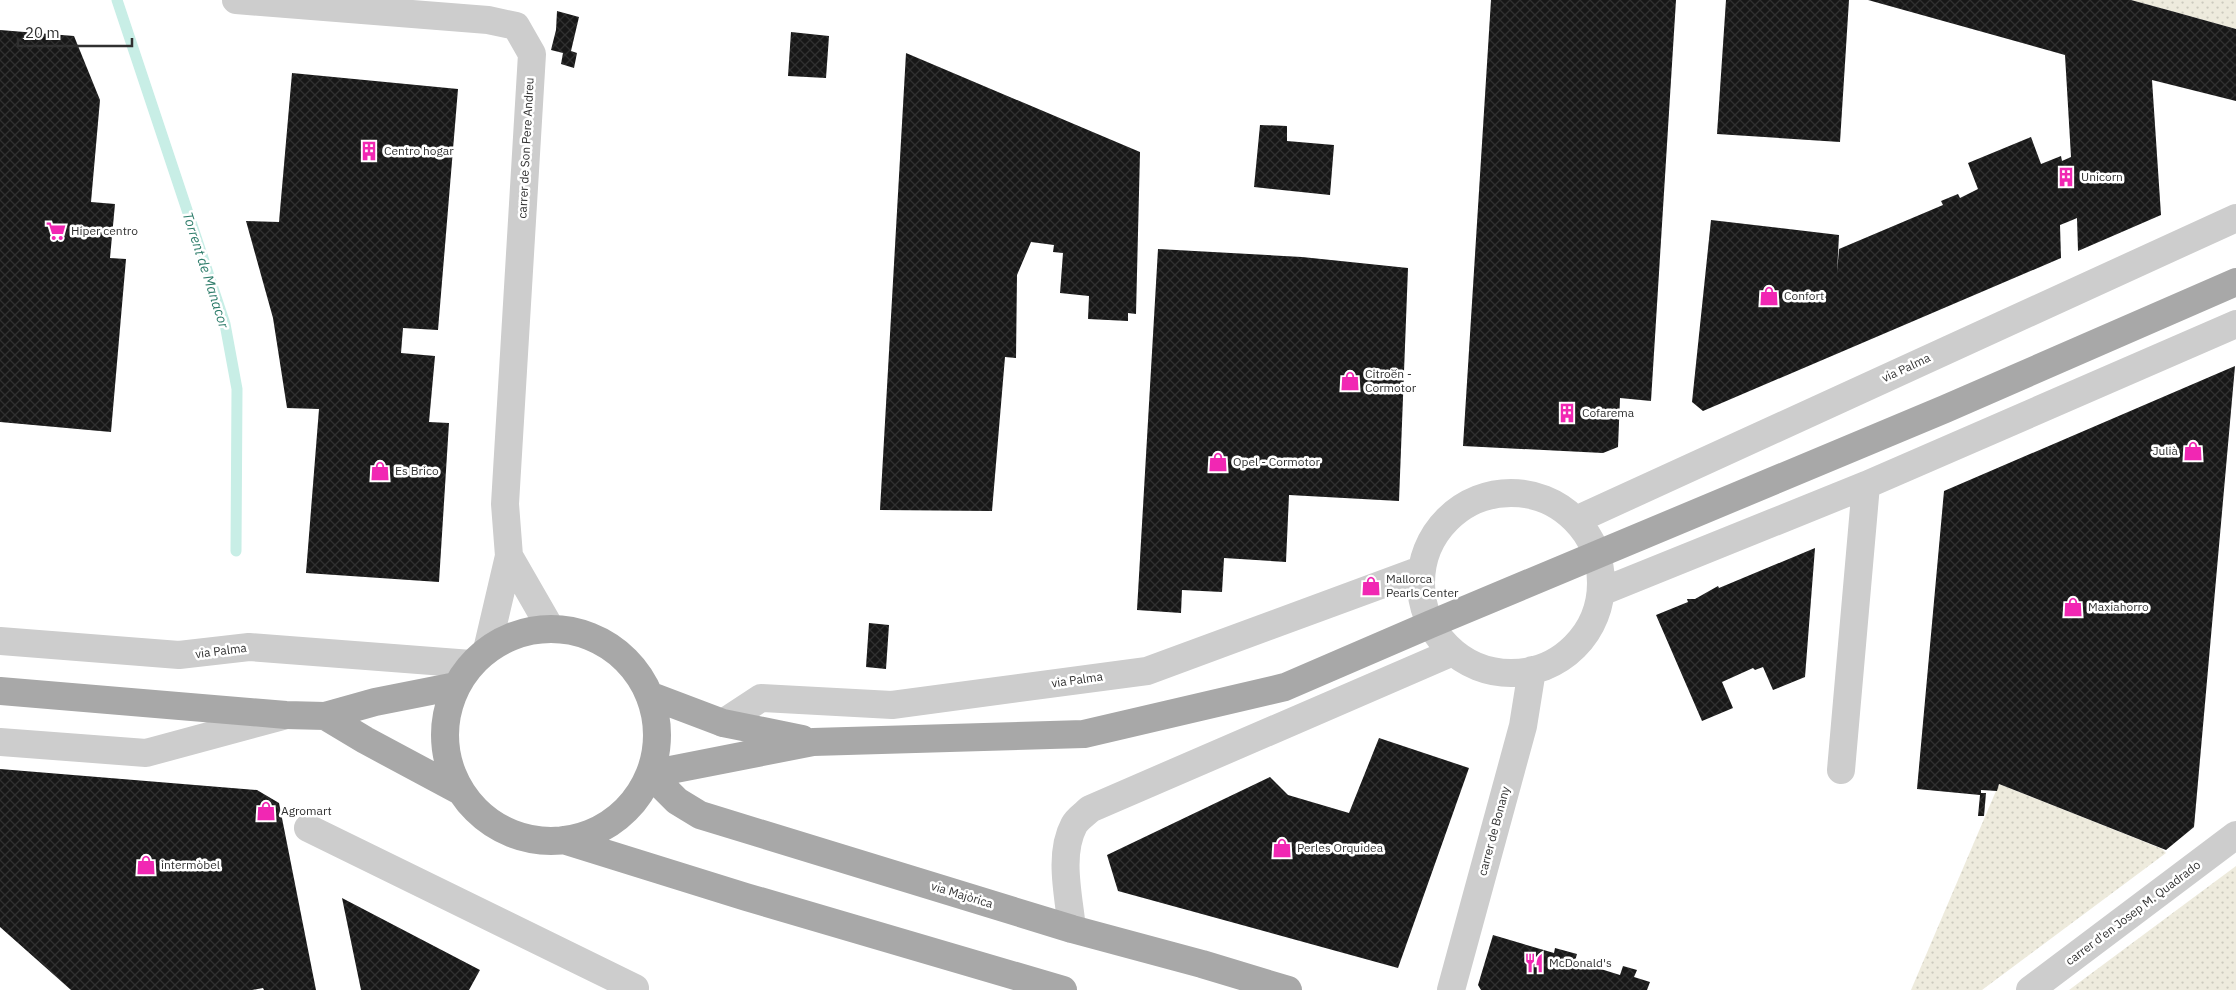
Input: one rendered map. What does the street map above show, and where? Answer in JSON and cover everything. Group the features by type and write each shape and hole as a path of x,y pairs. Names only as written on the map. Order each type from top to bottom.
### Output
{"main road":[{"path":"650,774 813,742 1084,734 1285,687 1945,409 2236,282"},
{"path":"0,691 286,715 325,716 375,702 472,667 517,635 551,629 575,632 597,639 619,654 633,667 649,695 655,713 657,731 656,752 650,774 636,798 617,818 592,832 563,840 531,840 503,830 478,813 460,791 450,768 445,743 445,722 472,667"},
{"path":"649,695 722,723 813,742"},
{"path":"325,716 411,766 460,791"},
{"name":"via Majòrica","path":"650,774 677,801 700,815 1072,929 1202,964 1288,990"},
{"path":"563,840 737,894 1063,990"}],"street":[{"name":"carrer de Son Pere Andreu","path":"236,0 488,20 516,26 532,54 505,504 508,556"},
{"name":"via Palma","path":"1576,520 2236,218"},
{"path":"1601,592 1866,485 2236,324"},
{"path":"1841,770 1866,485"},
{"path":"1526,493 1553,503 1576,520 1589,536 1597,555 1601,573 1601,592 1594,618 1579,642 1558,660 1532,670 1504,672 1477,666 1453,652 1440,639 1431,624 1422,598 1421,570 1430,542 1447,519 1470,502 1488,496 1526,493"},
{"path":"508,556 551,629"},
{"path":"472,667 508,556"},
{"name":"via Palma","path":"722,723 761,698 892,705 1147,671 1421,570"},
{"name":"via Palma","path":"0,641 180,656 249,647 472,667"},
{"path":"1072,929 1066,862 1068,840 1075,823 1090,809 1453,652"},
{"name":"carrer de Bonany","path":"1451,990 1523,726 1532,670"},
{"path":"0,742 146,753 286,715"},
{"path":"308,828 635,988"},
{"name":"carrer d'en Josep M. Quadrado","path":"2030,990 2236,835"}],"shaded area":[{"path":"2131,0 2236,0 2236,29"},
{"path":"1999,784 2162,849 2166,853 1982,990 1911,990"},
{"path":"2236,866 2236,990 2069,990"}],"building":[{"path":"1491,0 1676,0 1651,401 1620,398 1618,447 1603,453 1463,446"},
{"path":"1726,0 1849,0 1840,142 1717,134"},
{"name":"Unicorn","path":"1868,0 2131,0 2175,12 2236,29 2236,101 2152,80 2161,215 2078,251 2077,218 2060,225 2061,258 1703,411 1692,402 1711,220 1839,235 1837,273 1839,249 1943,205 1941,201 1958,194 1960,198 1978,189 1968,163 2031,137 2041,164 2061,156 2062,161 2071,157 2065,55"},
{"path":"557,11 579,17 571,51 577,53 574,68 561,64 563,53 551,50 556,30"},
{"name":"Hiper centro","path":"0,30 74,36 100,100 91,202 115,204 110,258 126,259 111,432 0,422"},
{"path":"791,32 829,36 826,78 788,76"},
{"path":"906,53 1140,152 1136,314 1128,313 1128,321 1088,319 1089,296 1060,293 1063,253 1053,252 1054,245 1031,242 1017,275 1016,358 1005,357 992,511 880,510"},
{"path":"292,73 458,89 438,330 403,328 401,353 435,356 429,422 449,423 439,582 306,573 319,409 287,408 273,318 246,221 279,222"},
{"path":"1260,125 1287,126 1287,141 1334,145 1330,195 1254,187"},
{"name":"Opel - Cormotor","path":"1158,249 1302,257 1408,268 1399,501 1289,495 1286,562 1224,558 1222,592 1182,590 1181,613 1137,610"},
{"name":"Maxiahorro","path":"2235,366 2194,827 2166,850 1999,784 1997,791 1981,790 1981,793 1986,793 1984,816 1978,816 1980,795 1917,789 1944,491"},
{"path":"1815,548 1805,677 1773,690 1763,667 1755,670 1753,668 1722,682 1733,708 1702,721 1656,615 1688,602 1687,599 1695,599 1718,586 1719,588"},
{"path":"869,623 889,625 886,669 866,667"},
{"name":"Perles Orquidea","path":"1379,738 1469,768 1398,968 1118,891 1107,855 1270,777 1288,795 1349,813"},
{"name":"intermòbel","path":"0,769 257,790 279,803 316,990 264,990 263,988 252,990 71,990 0,927"},
{"path":"342,898 480,970 469,990 361,990"},
{"name":"McDonald's","path":"1493,935 1554,953 1555,948 1577,954 1575,961 1620,975 1623,966 1637,970 1634,977 1650,982 1647,990 1481,990 1478,985"}],"waterway":[{"name":"Torrent de Manacor","path":"117,0 225,324 237,389 236,551"}],"place":[{"name":"Centro hogar","path":"369,151"},
{"name":"Unicorn","path":"2066,177"},
{"name":"Hiper centro","path":"56,231"},
{"name":"Confort","path":"1769,296"},
{"name":"Citroën - Cormotor","path":"1350,381"},
{"name":"Cofarema","path":"1567,413"},
{"name":"Julià","path":"2193,451"},
{"name":"Opel - Cormotor","path":"1218,462"},
{"name":"Es Brico","path":"380,471"},
{"name":"Mallorca Pearls Center","path":"1371,586"},
{"name":"Maxiahorro","path":"2073,607"},
{"name":"Agromart","path":"266,811"},
{"name":"Perles Orquidea","path":"1282,848"},
{"name":"intermòbel","path":"146,865"},
{"name":"McDonald's","path":"1534,963"}]}
